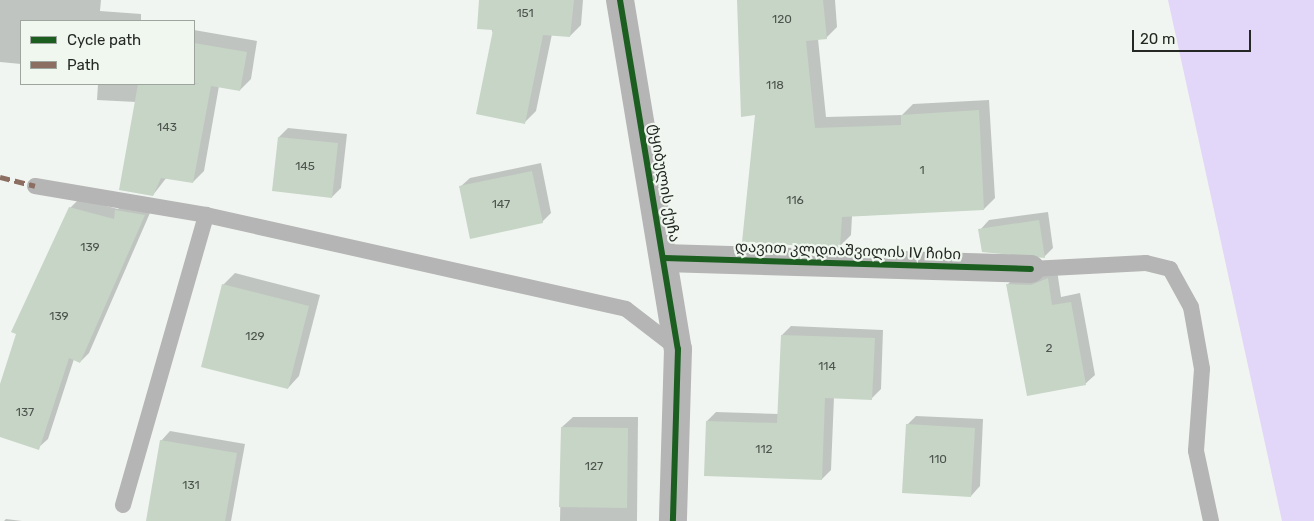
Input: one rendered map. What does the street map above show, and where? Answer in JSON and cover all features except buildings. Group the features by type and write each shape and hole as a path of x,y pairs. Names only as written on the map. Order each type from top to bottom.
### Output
{"street":[{"name":"ტყიბულის ქუჩა","path":"620,0 678,349 673,521"},
{"name":"დავით კლდიაშვილის IV ჩიხი","path":"664,258 1031,269"}],"lane":[{"path":"36,186 206,215 626,309 678,349"},
{"path":"122,505 206,215"},
{"path":"1031,269 1146,263 1170,269 1191,307 1202,369 1196,451 1211,521"}],"shaded area":[{"path":"1168,0 1314,0 1314,521 1282,521"}],"marked path":[{"path":"0,177 35,186"}],"cycle path":[{"path":"620,0 678,349 673,521"},
{"path":"664,258 1031,269"}]}
